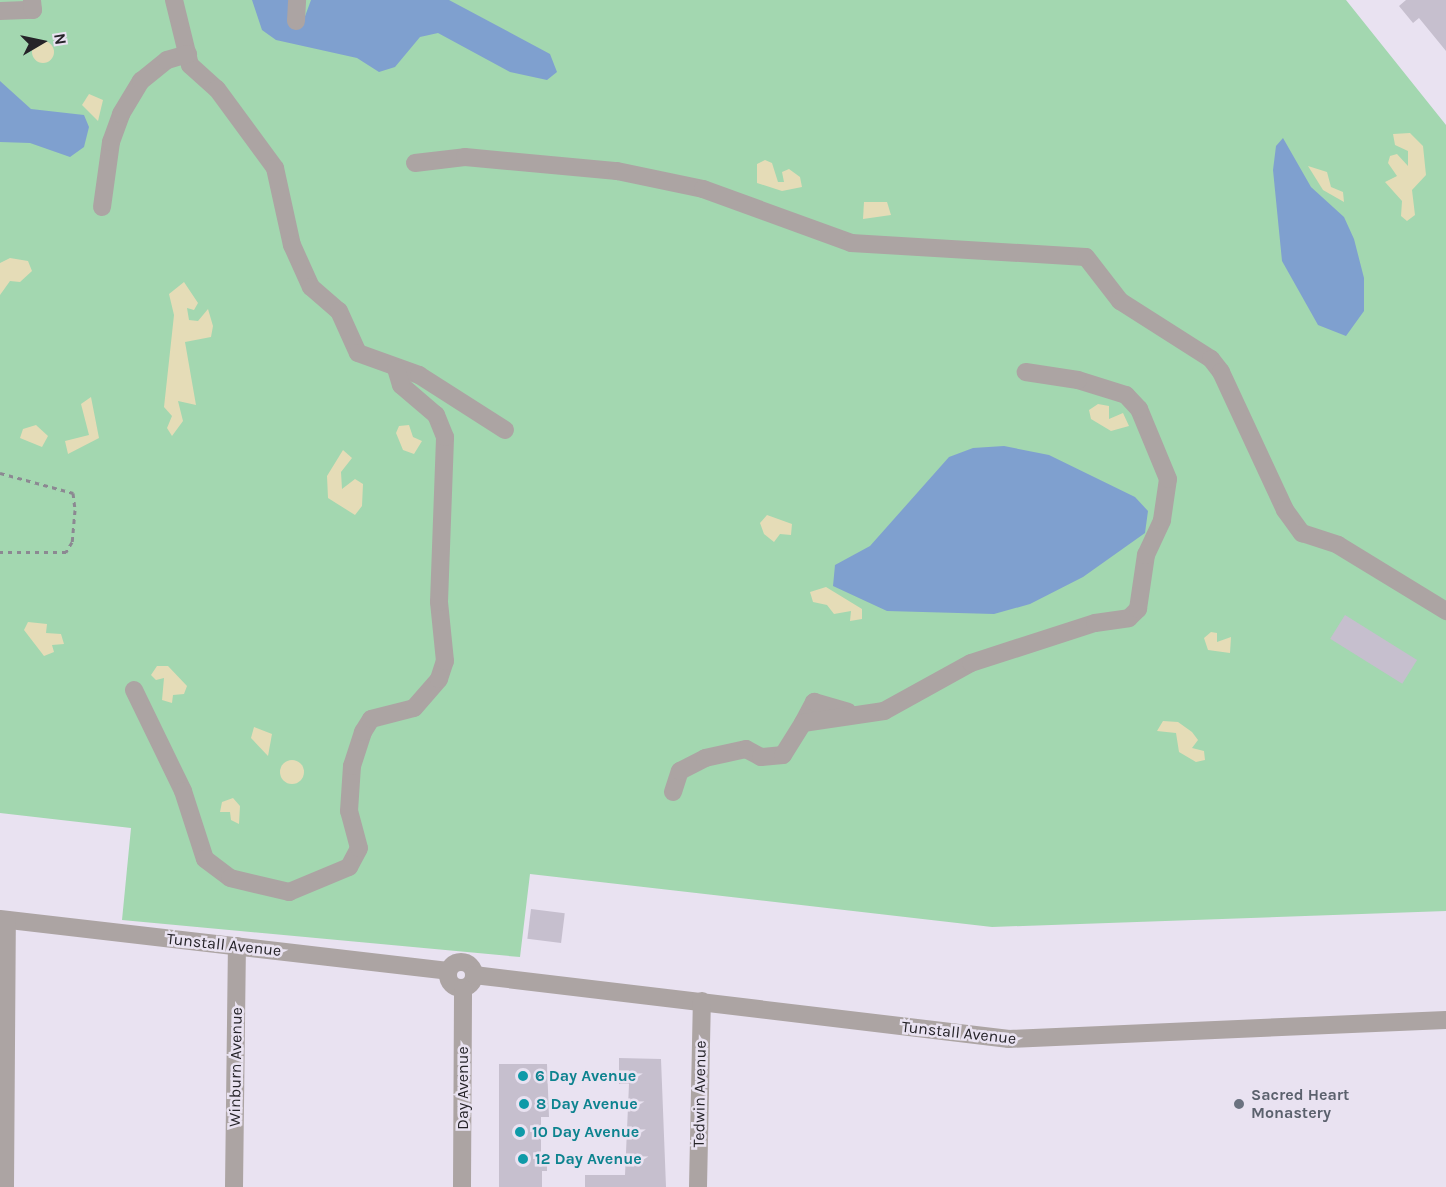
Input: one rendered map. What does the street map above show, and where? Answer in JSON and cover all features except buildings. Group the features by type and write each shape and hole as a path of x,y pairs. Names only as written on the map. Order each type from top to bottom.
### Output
{"street":[{"path":"0,11 33,10 32,0"},
{"path":"174,0 190,65 224,97 275,168 292,245 311,287 339,311 358,353 396,369 419,375 505,430"},
{"path":"296,21 297,0"},
{"path":"102,207 111,142 121,114 141,81 167,60 188,54"},
{"path":"415,163 465,157 617,171 703,189 851,243 1086,257 1120,301 1210,359 1221,372 1275,490 1302,533 1338,545 1446,611"},
{"path":"134,690 170,760 205,859 230,878 289,892 349,867 359,848 348,811 352,766 363,732 371,718 414,708 439,679 445,661 439,602 445,437 436,416 401,385 396,369"},
{"path":"673,792 680,771 724,751 783,755 803,723 850,713 884,711 971,663 1095,623 1130,618 1138,609 1146,555 1162,520 1168,479 1139,409 1116,392 1026,372"},
{"path":"4,920 5,1187"},
{"name":"Tunstall Avenue","path":"4,920 448,971 451,984 469,982 702,1001 1009,1039 1446,1020"},
{"name":"Winburn Avenue","path":"234,1187 237,946"},
{"name":"Day Avenue","path":"462,1187 469,982"},
{"name":"Tedwin Avenue","path":"698,1187 702,1001"}],"path":[{"path":"0,474 73,493 75,510 72,542 66,552 0,552"}],"green space":[{"path":"0,0 1346,0 1446,125 1446,911 992,927 530,874 520,957 122,920 131,828 0,813"}],"sand":[{"path":"43,41 51,44 54,52 51,60 43,63 35,60 32,52 35,44"},
{"path":"89,94 103,100 98,121 82,105"},
{"path":"1410,133 1423,146 1426,175 1412,190 1415,215 1407,221 1401,216 1402,201 1385,182 1397,176 1388,163 1390,156 1397,154 1408,166 1408,151 1395,145 1393,134"},
{"path":"765,160 772,163 778,182 784,182 782,172 789,169 800,177 802,187 782,191 757,183 757,164"},
{"path":"1308,166 1327,172 1331,187 1343,192 1344,202 1323,190"},
{"path":"864,202 887,202 891,215 863,219"},
{"path":"10,258 28,261 32,271 20,282 10,281 0,295 0,263"},
{"path":"184,282 198,303 194,310 187,308 189,320 198,321 208,309 213,326 211,337 185,342 196,405 178,401 183,421 172,436 167,428 172,416 164,407 174,315 169,294"},
{"path":"91,397 99,438 68,454 65,441 89,435 81,404"},
{"path":"1098,404 1109,406 1109,419 1123,413 1129,426 1111,431 1091,419 1089,410"},
{"path":"36,425 48,436 42,447 20,438 23,429"},
{"path":"409,425 413,437 422,441 414,454 403,450 396,433 399,426"},
{"path":"343,450 352,458 341,472 342,489 355,479 363,484 362,506 355,515 328,498 327,476"},
{"path":"767,515 792,524 791,535 780,534 774,542 764,534 760,523"},
{"path":"826,587 862,609 862,619 850,621 851,611 834,614 827,605 813,602 810,592"},
{"path":"28,622 47,624 46,633 61,634 64,644 52,645 54,652 44,656 24,630"},
{"path":"1211,632 1217,633 1217,642 1231,637 1230,653 1208,650 1204,638"},
{"path":"157,666 168,666 187,686 184,694 173,695 172,703 162,700 164,678 156,680 151,675"},
{"path":"1163,721 1178,722 1192,732 1198,740 1192,748 1204,751 1205,760 1196,762 1179,752 1176,733 1157,731"},
{"path":"254,727 272,734 268,756 251,738"},
{"path":"292,760 297,761 303,767 303,777 297,783 292,784 287,783 281,777 280,772 281,767 287,761"},
{"path":"233,798 240,806 239,824 231,820 230,812 220,812 222,802"}],"water":[{"path":"252,0 289,0 289,23 304,19 311,0 449,0 550,54 557,72 547,80 510,72 438,33 420,37 395,67 379,72 357,58 276,40 262,30"},
{"path":"0,81 31,109 84,115 89,127 84,147 70,157 30,143 0,142"},
{"path":"1283,138 1311,187 1344,217 1354,239 1364,278 1364,311 1346,336 1318,325 1282,261 1273,170 1276,146"},
{"path":"1004,446 1049,455 1135,497 1148,511 1145,533 1083,577 1030,604 994,614 887,611 833,586 835,565 870,546 949,457 973,448"}],"place":[{"name":"6 Day Avenue","path":"523,1076"},
{"name":"8 Day Avenue","path":"524,1104"},
{"name":"Sacred Heart Monastery","path":"1239,1104"},
{"name":"10 Day Avenue","path":"520,1132"},
{"name":"12 Day Avenue","path":"523,1159"}]}
